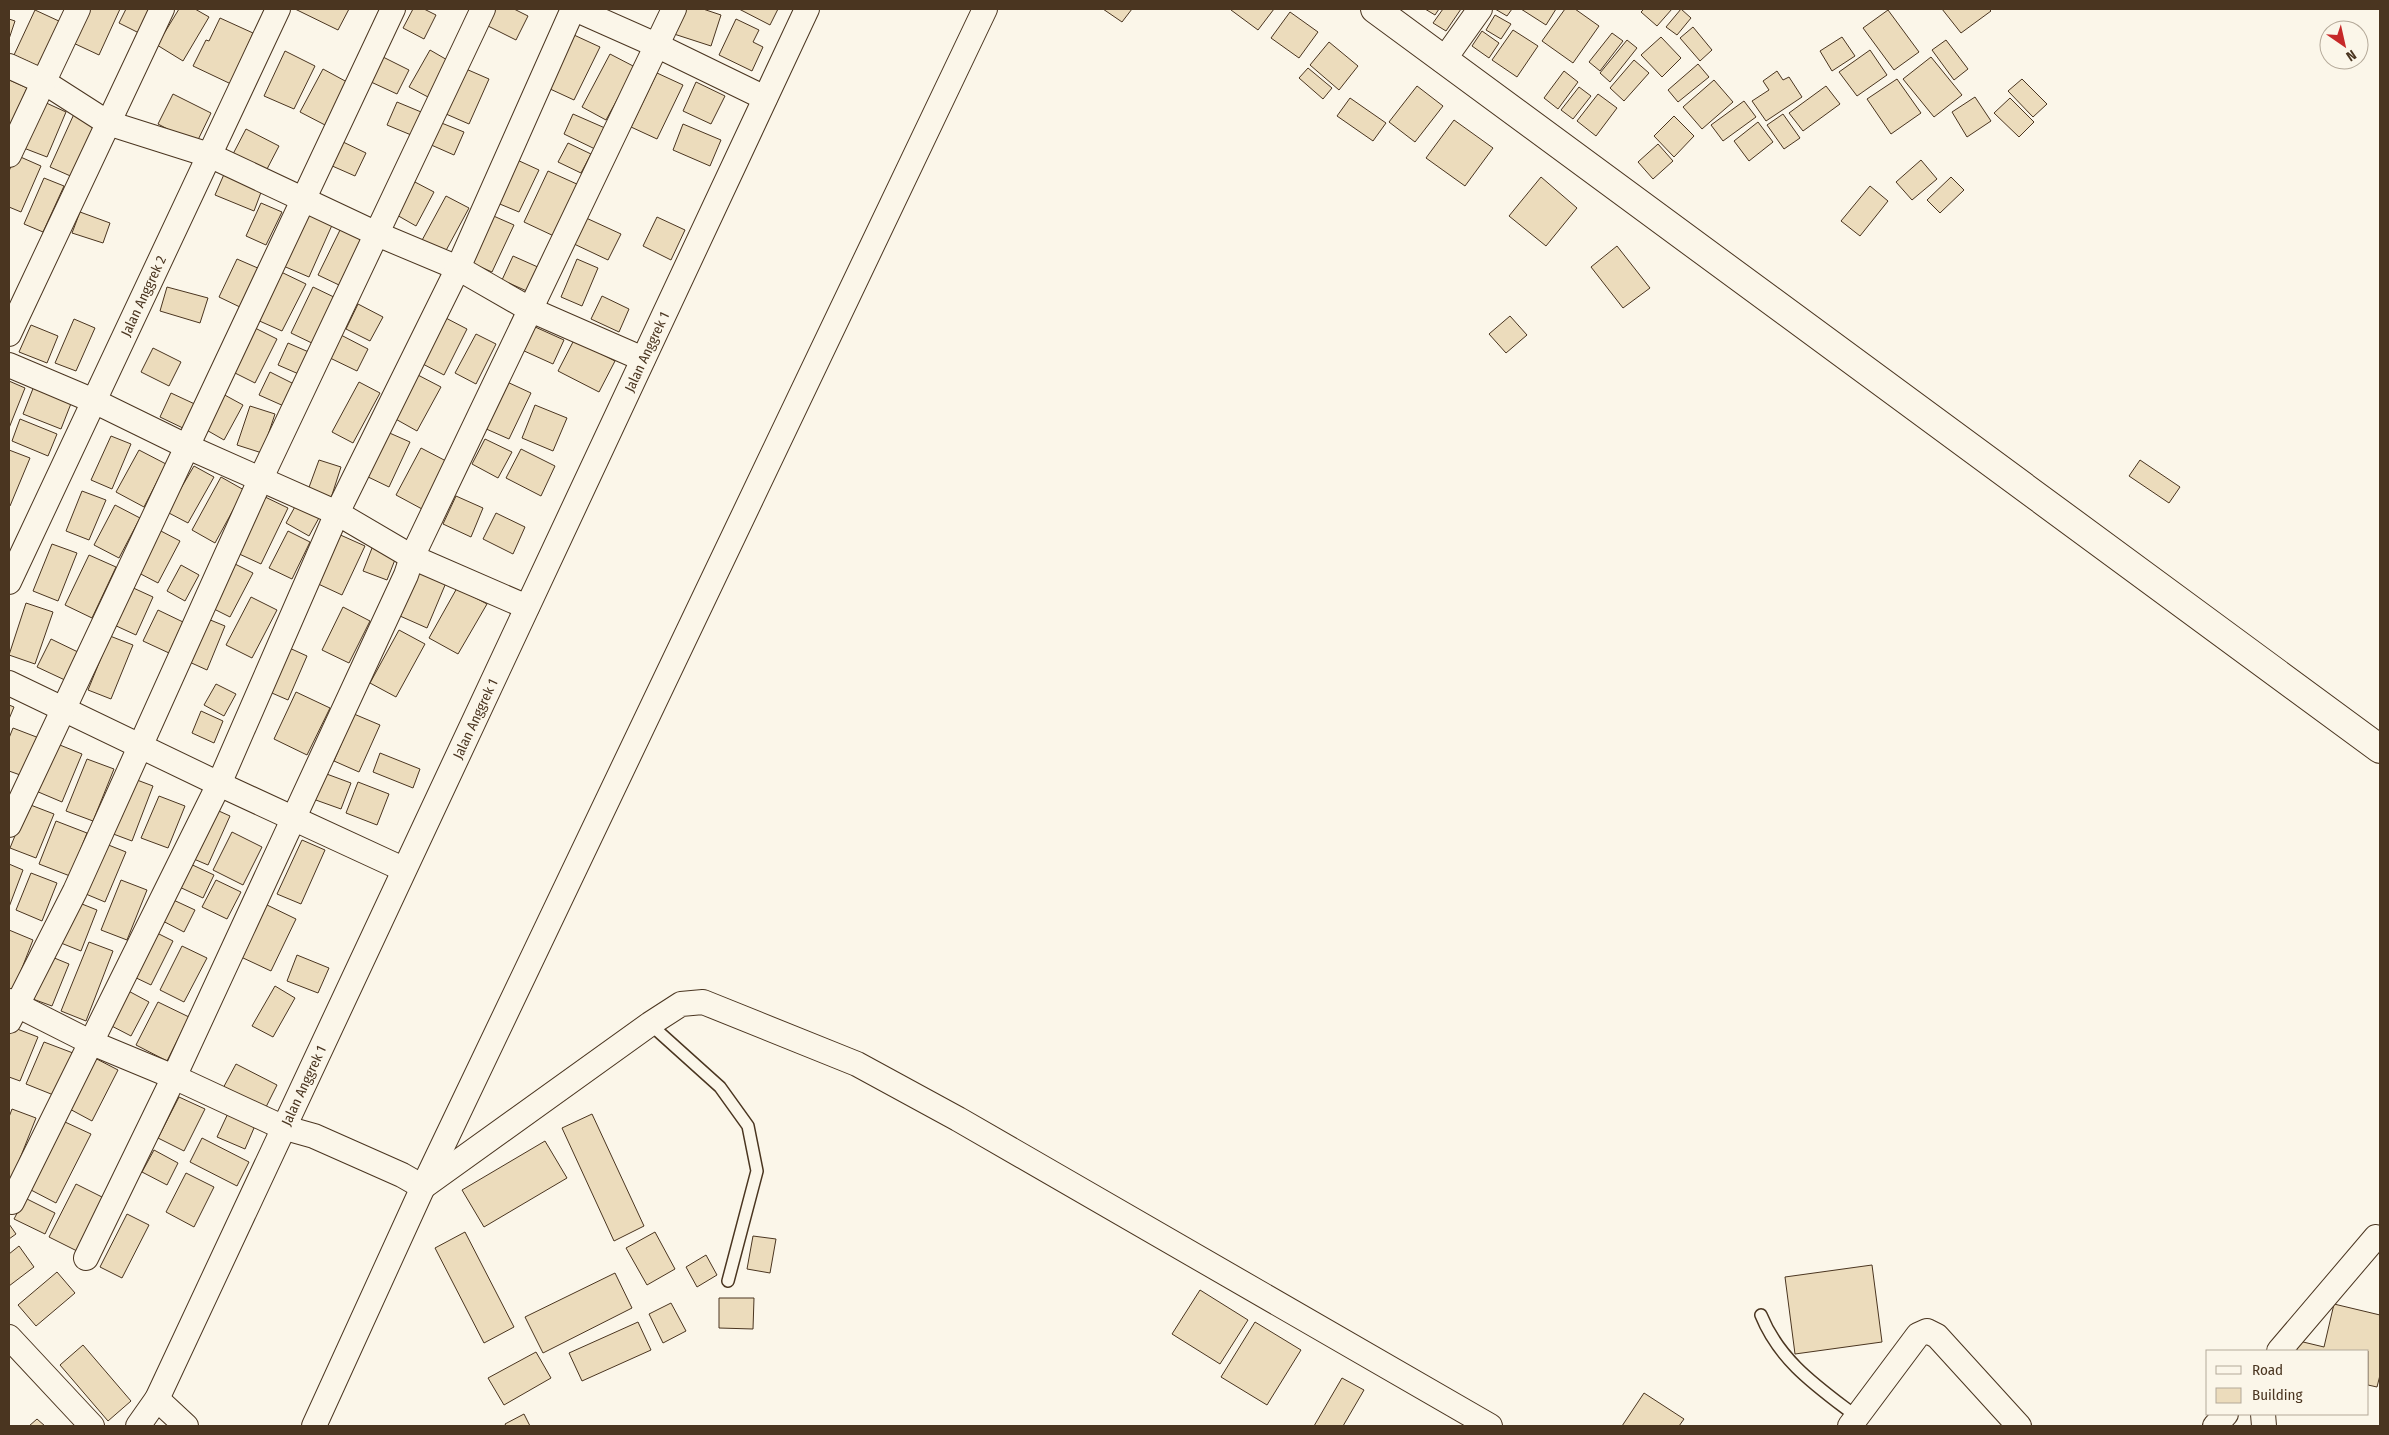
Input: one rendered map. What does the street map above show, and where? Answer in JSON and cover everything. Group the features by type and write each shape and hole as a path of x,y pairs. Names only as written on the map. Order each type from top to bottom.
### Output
{"street":[{"path":"9,155 78,9"},
{"path":"9,334 162,9"},
{"name":"Jalan Anggrek 2","path":"9,582 278,9"},
{"path":"9,825 393,9"},
{"path":"423,1187 402,1175 314,1136 282,1127 174,1077 11,1009 75,891 261,478 482,9"},
{"path":"12,1202 218,784 337,513 458,268 574,9 656,45 765,98"},
{"path":"86,1258 174,1077 406,575 412,557 674,9"},
{"name":"Jalan Anggrek 1","path":"138,1426 157,1398 282,1127 807,9"},
{"path":"314,1426 423,1187 985,9"},
{"path":"1375,9 2377,741"},
{"path":"1443,60 1480,9"},
{"path":"9,66 44,82 108,123 209,155 377,234 458,268 531,310 643,359"},
{"path":"9,365 94,401 188,447 337,513 412,557 527,607"},
{"path":"9,683 218,784 404,869"},
{"path":"423,1187 650,1024 681,1004 703,1002 857,1064 966,1124 1490,1426"},
{"path":"2280,1350 2379,1237"},
{"path":"1853,1422 1918,1335 1927,1331 1937,1336 2019,1426"},
{"path":"9,1336 92,1426"},
{"path":"157,1398 186,1426"},
{"path":"2215,1426 2225,1415"}],"lane":[{"path":"650,1024 720,1087 748,1126 757,1171 728,1281"},
{"path":"1761,1315 1768,1332 1792,1365 1853,1422"}],"building":[{"path":"85,9 120,9 99,55 69,41"},
{"path":"126,9 154,9 141,34 119,23"},
{"path":"179,9 195,9 209,17 183,61 157,45"},
{"path":"295,9 349,9 338,30"},
{"path":"413,9 424,9 436,15 424,39 403,28"},
{"path":"494,9 514,9 528,16 516,40 486,25"},
{"path":"682,9 703,9 721,15 711,46 674,34"},
{"path":"739,9 778,9 770,25"},
{"path":"1103,9 1132,9 1122,22"},
{"path":"1232,9 1274,9 1258,30"},
{"path":"1425,9 1439,9 1435,15"},
{"path":"1443,9 1461,9 1446,31 1433,23"},
{"path":"1495,9 1512,9 1507,16"},
{"path":"1521,9 1556,9 1546,25"},
{"path":"1565,9 1575,9 1599,26 1573,63 1542,41"},
{"path":"1644,9 1672,9 1657,26 1641,12"},
{"path":"1681,9 1691,18 1677,35 1666,27"},
{"path":"1942,9 1989,9 1991,11 1961,33"},
{"path":"35,10 61,22 40,67 14,55"},
{"path":"1888,10 1919,52 1894,70 1863,28"},
{"path":"1290,12 1318,32 1299,58 1271,38"},
{"path":"1495,15 1511,24 1501,39 1486,30"},
{"path":"220,18 253,33 231,84 193,66 206,40 209,41"},
{"path":"9,19 15,21 9,39"},
{"path":"736,19 759,30 753,42 763,47 752,71 719,55"},
{"path":"1693,27 1712,50 1700,61 1680,38"},
{"path":"1513,30 1538,46 1517,77 1492,60"},
{"path":"1482,31 1499,43 1489,58 1472,46"},
{"path":"1612,33 1623,41 1600,71 1589,62"},
{"path":"574,35 600,47 574,100 548,88"},
{"path":"1661,37 1681,58 1662,77 1641,55"},
{"path":"1842,37 1855,56 1832,71 1820,51"},
{"path":"1627,40 1637,48 1610,82 1600,73"},
{"path":"1946,40 1968,69 1954,80 1932,50"},
{"path":"1329,42 1358,66 1339,90 1310,65"},
{"path":"430,50 449,61 428,97 409,87"},
{"path":"1870,50 1887,75 1857,96 1839,72"},
{"path":"285,51 315,66 294,109 264,96"},
{"path":"610,54 635,67 606,120 582,107"},
{"path":"383,57 409,70 397,94 371,82"},
{"path":"1931,57 1962,95 1934,117 1903,79"},
{"path":"1634,60 1649,73 1624,101 1610,88"},
{"path":"1698,64 1709,77 1678,102 1668,90"},
{"path":"1308,68 1332,88 1323,99 1299,78"},
{"path":"323,69 347,82 325,125 300,112"},
{"path":"466,69 489,79 469,124 446,114"},
{"path":"1564,71 1578,82 1558,109 1544,98"},
{"path":"1777,71 1783,80 1789,77 1802,97 1766,121 1752,101 1769,90 1763,81"},
{"path":"657,73 683,85 657,139 631,127"},
{"path":"1897,79 1921,113 1891,134 1867,99"},
{"path":"2022,79 2047,104 2033,117 2008,91"},
{"path":"9,80 27,88 9,129"},
{"path":"1714,80 1733,102 1702,129 1683,107"},
{"path":"696,82 725,96 711,124 683,111"},
{"path":"1417,86 1443,106 1415,142 1389,122"},
{"path":"1826,86 1840,104 1803,131 1789,113"},
{"path":"1579,87 1591,96 1573,119 1561,110"},
{"path":"173,94 211,113 196,144 158,124"},
{"path":"1598,94 1617,108 1596,136 1577,121"},
{"path":"1975,97 1991,121 1967,137 1952,112"},
{"path":"1350,98 1386,123 1373,141 1337,116"},
{"path":"2010,98 2034,122 2019,137 1994,113"},
{"path":"42,101 66,112 47,157 21,147"},
{"path":"1744,101 1756,117 1723,141 1711,125"},
{"path":"397,102 426,114 416,137 387,125"},
{"path":"74,114 99,125 75,178 50,167"},
{"path":"573,114 605,128 595,149 564,134"},
{"path":"1783,114 1800,138 1784,149 1767,125"},
{"path":"1674,116 1694,136 1674,157 1654,136"},
{"path":"1454,120 1493,148 1465,186 1426,158"},
{"path":"439,122 464,132 454,155 429,144"},
{"path":"1758,122 1773,142 1749,161 1734,141"},
{"path":"683,124 721,140 710,166 673,150"},
{"path":"246,129 279,146 266,171 233,154"},
{"path":"341,141 366,153 355,176 330,165"},
{"path":"568,143 591,154 581,173 558,162"},
{"path":"1658,144 1673,161 1653,179 1638,162"},
{"path":"16,155 41,166 21,212 9,207 9,171"},
{"path":"515,159 539,170 519,212 495,202"},
{"path":"1921,160 1937,179 1912,200 1896,182"},
{"path":"548,171 579,185 556,237 524,222"},
{"path":"225,172 263,187 254,211 215,195"},
{"path":"1541,177 1577,208 1546,246 1509,216"},
{"path":"1951,177 1964,190 1940,213 1927,200"},
{"path":"44,178 64,186 43,232 24,224"},
{"path":"413,181 434,192 416,226 395,214"},
{"path":"1870,186 1888,201 1860,236 1841,221"},
{"path":"446,196 469,208 443,256 420,244"},
{"path":"261,203 282,212 266,245 246,236"},
{"path":"80,212 110,223 103,243 72,233"},
{"path":"305,212 333,223 309,277 281,265"},
{"path":"489,214 514,225 492,272 467,261"},
{"path":"584,217 621,234 608,260 572,243"},
{"path":"657,217 685,230 671,260 643,246"},
{"path":"341,228 362,239 339,285 318,275"},
{"path":"1617,246 1650,288 1623,308 1591,267"},
{"path":"513,256 540,268 529,292 502,280"},
{"path":"237,259 260,269 242,308 219,297"},
{"path":"577,259 598,268 582,306 561,297"},
{"path":"279,271 306,284 282,331 255,319"},
{"path":"167,287 208,298 200,323 160,311"},
{"path":"313,287 338,299 316,345 291,333"},
{"path":"602,296 629,309 619,332 591,319"},
{"path":"358,304 383,317 370,341 346,329"},
{"path":"442,316 467,329 444,375 419,362"},
{"path":"1510,316 1527,335 1506,353 1489,334"},
{"path":"74,319 95,328 76,371 55,363"},
{"path":"31,325 58,336 47,363 19,352"},
{"path":"533,326 564,340 553,364 522,350"},
{"path":"255,328 277,339 255,383 233,372"},
{"path":"339,334 368,349 357,371 328,357"},
{"path":"476,334 496,344 476,384 455,373"},
{"path":"574,340 615,361 599,392 558,371"},
{"path":"288,343 311,353 301,375 278,365"},
{"path":"153,348 181,362 169,386 141,372"},
{"path":"270,372 296,385 286,407 259,395"},
{"path":"416,374 441,387 417,431 392,417"},
{"path":"9,381 25,388 9,428"},
{"path":"505,381 531,393 509,439 484,428"},
{"path":"359,382 380,393 353,443 332,432"},
{"path":"34,386 72,401 61,429 23,414"},
{"path":"171,393 199,406 187,430 160,417"},
{"path":"221,393 243,405 224,440 203,428"},
{"path":"535,405 567,418 553,451 522,438"},
{"path":"250,406 275,414 262,453 237,445"},
{"path":"20,419 57,434 48,456 12,441"},
{"path":"385,431 410,442 389,487 364,475"},
{"path":"111,436 131,444 112,489 91,480"},
{"path":"485,439 512,452 498,478 472,464"},
{"path":"421,448 448,462 422,509 396,495"},
{"path":"521,449 555,466 541,496 506,478"},
{"path":"9,450 30,458 10,506 9,505"},
{"path":"139,450 166,464 144,507 116,492"},
{"path":"319,460 341,467 331,498 308,490"},
{"path":"2140,460 2180,487 2169,503 2129,476"},
{"path":"194,466 214,477 188,523 167,512"},
{"path":"221,477 244,490 215,543 192,530"},
{"path":"82,491 106,500 89,540 66,531"},
{"path":"261,495 288,508 261,564 235,552"},
{"path":"456,496 483,508 471,537 443,524"},
{"path":"297,503 320,516 309,536 286,523"},
{"path":"115,505 140,518 119,558 94,545"},
{"path":"496,513 525,527 513,554 483,539"},
{"path":"159,530 180,541 158,583 137,572"},
{"path":"288,531 310,542 292,579 269,568"},
{"path":"336,533 365,546 342,595 314,582"},
{"path":"374,543 398,552 387,580 363,571"},
{"path":"52,544 77,553 58,601 33,591"},
{"path":"89,555 116,567 92,618 65,605"},
{"path":"231,562 253,573 230,617 208,606"},
{"path":"181,565 199,575 185,601 167,591"},
{"path":"420,566 448,578 427,628 400,616"},
{"path":"129,586 153,597 136,635 112,624"},
{"path":"457,588 487,604 458,654 429,638"},
{"path":"251,597 277,610 252,658 226,645"},
{"path":"26,603 53,612 35,664 9,655"},
{"path":"343,607 370,621 349,663 322,650"},
{"path":"158,610 183,622 169,653 143,641"},
{"path":"203,617 225,626 207,670 185,660"},
{"path":"399,630 425,644 396,697 370,683"},
{"path":"110,636 133,645 111,699 88,690"},
{"path":"51,639 80,653 67,681 37,667"},
{"path":"285,646 307,656 288,700 265,690"},
{"path":"216,684 236,694 224,716 204,705"},
{"path":"296,692 330,708 307,755 274,739"},
{"path":"9,705 14,707 9,719"},
{"path":"201,711 223,721 214,743 192,733"},
{"path":"354,714 380,725 359,772 334,761"},
{"path":"13,728 39,738 23,776 9,771 9,738"},
{"path":"55,743 82,754 62,802 36,791"},
{"path":"380,753 420,769 413,788 373,772"},
{"path":"87,759 114,769 93,821 66,811"},
{"path":"324,773 351,783 341,809 313,799"},
{"path":"129,777 153,786 132,841 108,832"},
{"path":"358,782 389,794 377,825 346,813"},
{"path":"159,796 185,806 168,848 141,838"},
{"path":"28,804 54,814 36,858 10,848"},
{"path":"210,807 230,816 208,865 189,857"},
{"path":"56,821 87,833 70,876 39,864"},
{"path":"232,832 262,847 243,885 213,870"},
{"path":"302,840 325,850 301,904 277,894"},
{"path":"101,842 126,852 105,902 81,892"},
{"path":"184,861 214,875 203,898 173,884"},
{"path":"9,864 23,870 9,907"},
{"path":"31,873 57,883 42,921 16,910"},
{"path":"121,880 147,890 127,940 101,930"},
{"path":"216,880 241,892 227,919 202,907"},
{"path":"167,897 195,910 184,932 157,918"},
{"path":"77,902 97,910 81,951 61,943"},
{"path":"265,904 296,919 271,971 241,957"},
{"path":"9,930 33,940 13,991 9,989"},
{"path":"151,930 173,941 151,985 128,974"},
{"path":"89,942 113,951 86,1021 61,1011"},
{"path":"182,946 207,958 184,1002 160,990"},
{"path":"47,955 69,964 52,1006 30,998"},
{"path":"297,955 329,968 318,993 287,981"},
{"path":"275,986 295,998 273,1037 252,1026"},
{"path":"121,987 149,1002 131,1036 104,1022"},
{"path":"158,1002 189,1017 167,1061 136,1045"},
{"path":"12,1027 38,1037 20,1081 9,1077 9,1036"},
{"path":"44,1042 73,1053 56,1096 26,1084"},
{"path":"91,1056 118,1070 92,1121 66,1107"},
{"path":"236,1064 277,1085 263,1113 221,1092"},
{"path":"179,1097 205,1109 184,1151 158,1138"},
{"path":"12,1109 36,1118 9,1186 9,1117"},
{"path":"230,1109 257,1121 245,1149 217,1137"},
{"path":"592,1114 644,1226 614,1241 562,1128"},
{"path":"65,1122 91,1134 56,1203 31,1190"},
{"path":"202,1138 249,1162 237,1186 190,1162"},
{"path":"545,1141 567,1178 484,1227 462,1190"},
{"path":"154,1150 178,1163 167,1185 142,1172"},
{"path":"186,1173 214,1187 194,1227 166,1212"},
{"path":"76,1184 104,1198 77,1251 49,1237"},
{"path":"25,1198 55,1213 45,1234 14,1219"},
{"path":"127,1214 149,1225 122,1278 100,1267"},
{"path":"9,1224 16,1234 9,1239"},
{"path":"465,1232 514,1327 484,1343 435,1248"},
{"path":"655,1232 675,1269 647,1285 626,1248"},
{"path":"753,1236 776,1239 770,1273 747,1269"},
{"path":"19,1246 34,1267 9,1286 9,1254"},
{"path":"706,1255 717,1275 697,1287 686,1267"},
{"path":"1872,1265 1882,1342 1795,1354 1785,1277"},
{"path":"57,1272 75,1293 36,1326 18,1305"},
{"path":"615,1273 632,1308 543,1353 525,1317"},
{"path":"1200,1290 1248,1320 1220,1364 1172,1334"},
{"path":"719,1298 754,1298 753,1329 719,1328"},
{"path":"671,1303 686,1331 663,1343 649,1314"},
{"path":"2334,1304 2380,1315 2380,1375 2377,1387 2369,1385 2369,1350 2297,1350 2299,1341 2324,1347"},
{"path":"638,1322 651,1350 582,1381 569,1353"},
{"path":"1255,1322 1301,1350 1267,1405 1221,1377"},
{"path":"83,1345 131,1401 108,1421 60,1365"},
{"path":"536,1352 551,1378 504,1405 488,1378"},
{"path":"1342,1378 1364,1390 1343,1426 1314,1426"},
{"path":"1644,1393 1684,1419 1679,1426 1622,1426"},
{"path":"524,1414 530,1426 506,1426 505,1424"},
{"path":"37,1419 45,1426 29,1426"}]}
